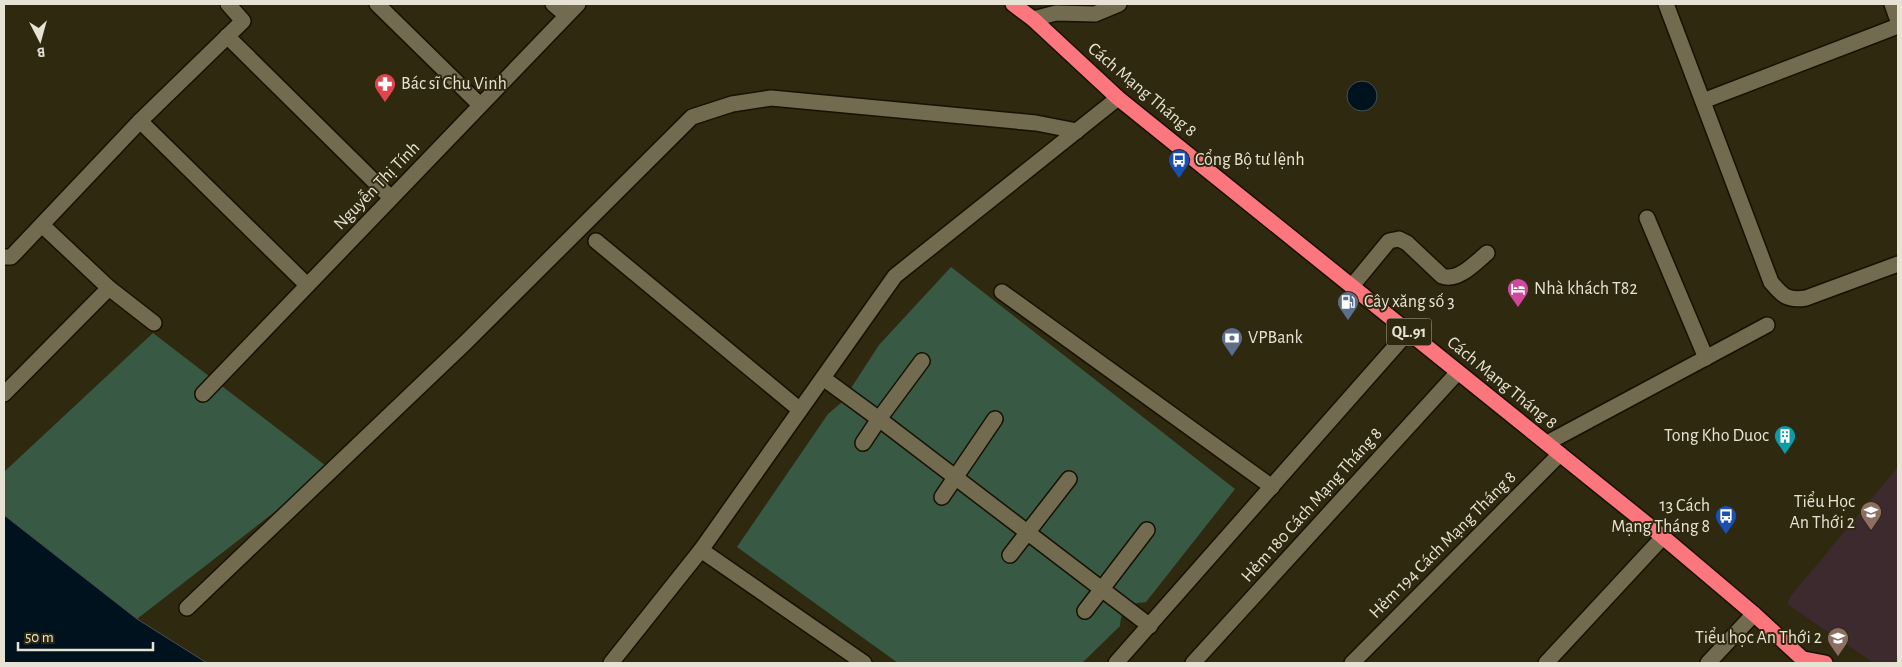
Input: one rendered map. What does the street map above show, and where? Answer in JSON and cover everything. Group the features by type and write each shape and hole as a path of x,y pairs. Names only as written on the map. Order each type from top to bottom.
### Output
{"highway":[{"name":"Cách Mạng Tháng 8","path":"1014,4 1118,98 1663,537 1806,661 1824,663"}],"street":[{"path":"4,257 11,257 140,121 243,20 228,4"},
{"path":"377,4 480,105"},
{"path":"553,4 566,15"},
{"name":"Nguyễn Thị Tính","path":"203,394 578,4"},
{"path":"1033,20 1059,8 1095,14 1119,4"},
{"path":"1666,4 1771,282 1782,296 1794,300 1806,298 1898,264"},
{"path":"1892,4 1898,20"},
{"path":"1703,101 1898,26"},
{"path":"227,36 391,198"},
{"path":"187,608 465,343 692,117 732,104 770,98 1036,123 1076,131"},
{"path":"611,663 701,550 895,276 1118,98"},
{"path":"140,121 307,286"},
{"path":"1647,218 1706,358"},
{"path":"42,225 109,288 154,323"},
{"path":"1352,286 1389,241 1399,239 1407,243 1442,276 1448,278 1455,277 1487,254"},
{"path":"596,241 800,410"},
{"path":"4,394 109,288"},
{"path":"1002,292 1272,487"},
{"path":"1547,444 1767,325"},
{"path":"1116,663 1408,332"},
{"path":"863,443 922,361"},
{"name":"Hẻm 180 Cách Mạng Tháng 8","path":"1193,663 1458,372"},
{"path":"823,378 1150,626"},
{"path":"942,497 995,420"},
{"name":"Hẻm 194 Cách Mạng Tháng 8","path":"1352,663 1560,454"},
{"path":"1010,555 1069,479"},
{"path":"1085,610 1147,530"},
{"path":"1546,663 1663,537"},
{"path":"701,550 864,663"},
{"path":"1708,663 1754,614"}],"shaded area":[{"name":"Tiểu Học An Thới 2","path":"1898,467 1898,663 1874,663 1787,604 1791,596"}],"green space":[{"path":"951,267 1235,489 1146,602 1127,607 1122,614 1120,626 1082,663 898,663 737,547 828,414 842,402 879,345"},
{"path":"153,333 330,469 137,619 4,515 4,472"}],"water":[{"path":"1362,81 1373,85 1377,96 1373,107 1362,111 1351,107 1347,96 1351,85"},
{"path":"4,515 137,619 207,663 4,663"}],"place":[{"name":"Bác sĩ Chu Vinh","path":"385,103"},
{"name":"Cổng Bộ tư lệnh","path":"1179,179"},
{"name":"Nhà khách T82","path":"1518,308"},
{"name":"Cây xăng số 3","path":"1348,321"},
{"name":"VPBank","path":"1232,357"},
{"name":"Tong Kho Duoc","path":"1785,455"},
{"name":"Tiểu Học An Thới 2","path":"1871,531"},
{"name":"13 Cách Mạng Tháng 8","path":"1726,535"},
{"name":"Tiểu học An Thới 2","path":"1838,657"}]}
